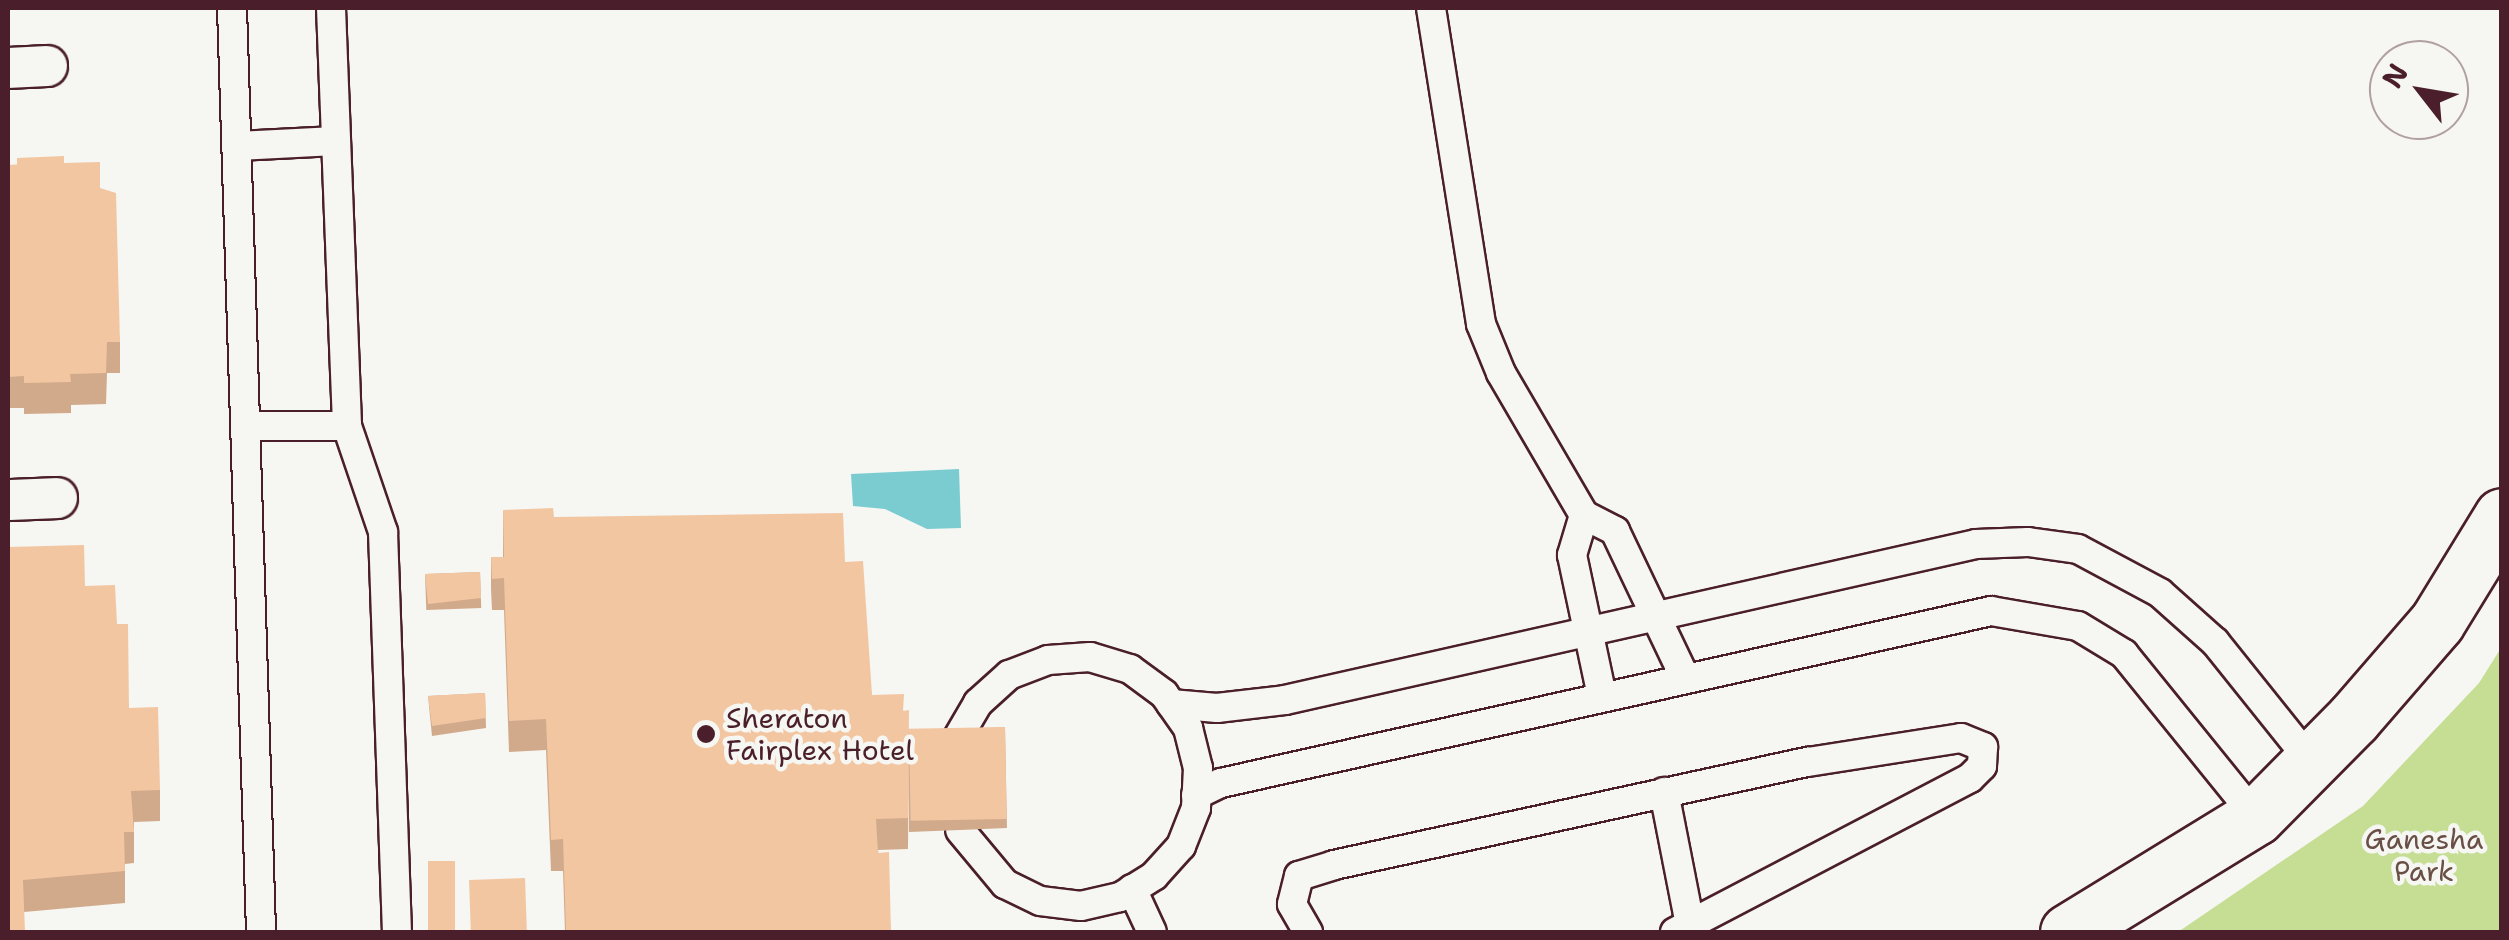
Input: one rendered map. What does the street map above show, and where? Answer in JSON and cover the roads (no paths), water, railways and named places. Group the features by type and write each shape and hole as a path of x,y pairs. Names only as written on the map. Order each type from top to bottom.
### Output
{"main road":[{"path":"2068,932 2256,817 2438,622 2502,516"}],"street":[{"path":"8,68 47,66"},
{"path":"8,500 57,498"}],"lane":[{"path":"232,8 261,932"},
{"path":"331,8 347,426 382,532 398,932"},
{"path":"1431,8 1482,324 1519,407 1584,515 1615,531 1659,616 1685,678"},
{"path":"237,146 336,141"},
{"path":"246,426 347,426"},
{"path":"1584,515 1572,555 1602,696"},
{"path":"1171,704 1217,708 1285,700 1976,544 2078,549 2124,568 2215,642 2311,762"},
{"path":"1196,795 1221,782 1962,615 2034,614 2078,626 2124,654 2256,817"},
{"path":"957,739 978,703 1009,676 1048,660 1090,657 1130,669 1171,704 1188,728 1198,768 1196,795 1180,846 1154,876 1132,889 1081,906 1040,901 1005,884 960,830"},
{"path":"1308,932 1292,904 1299,876 1664,792 1961,738 1983,748 1982,766 1970,778 1683,928 1664,792"},
{"path":"1132,889 1152,932"}],"water":[{"path":"959,469 961,528 927,529 885,509 853,506 851,474"}],"place":[{"name":"Sheraton Fairplex Hotel","path":"706,734"}],"park label":[{"name":"Ganesha Park","path":"2424,855"}]}
